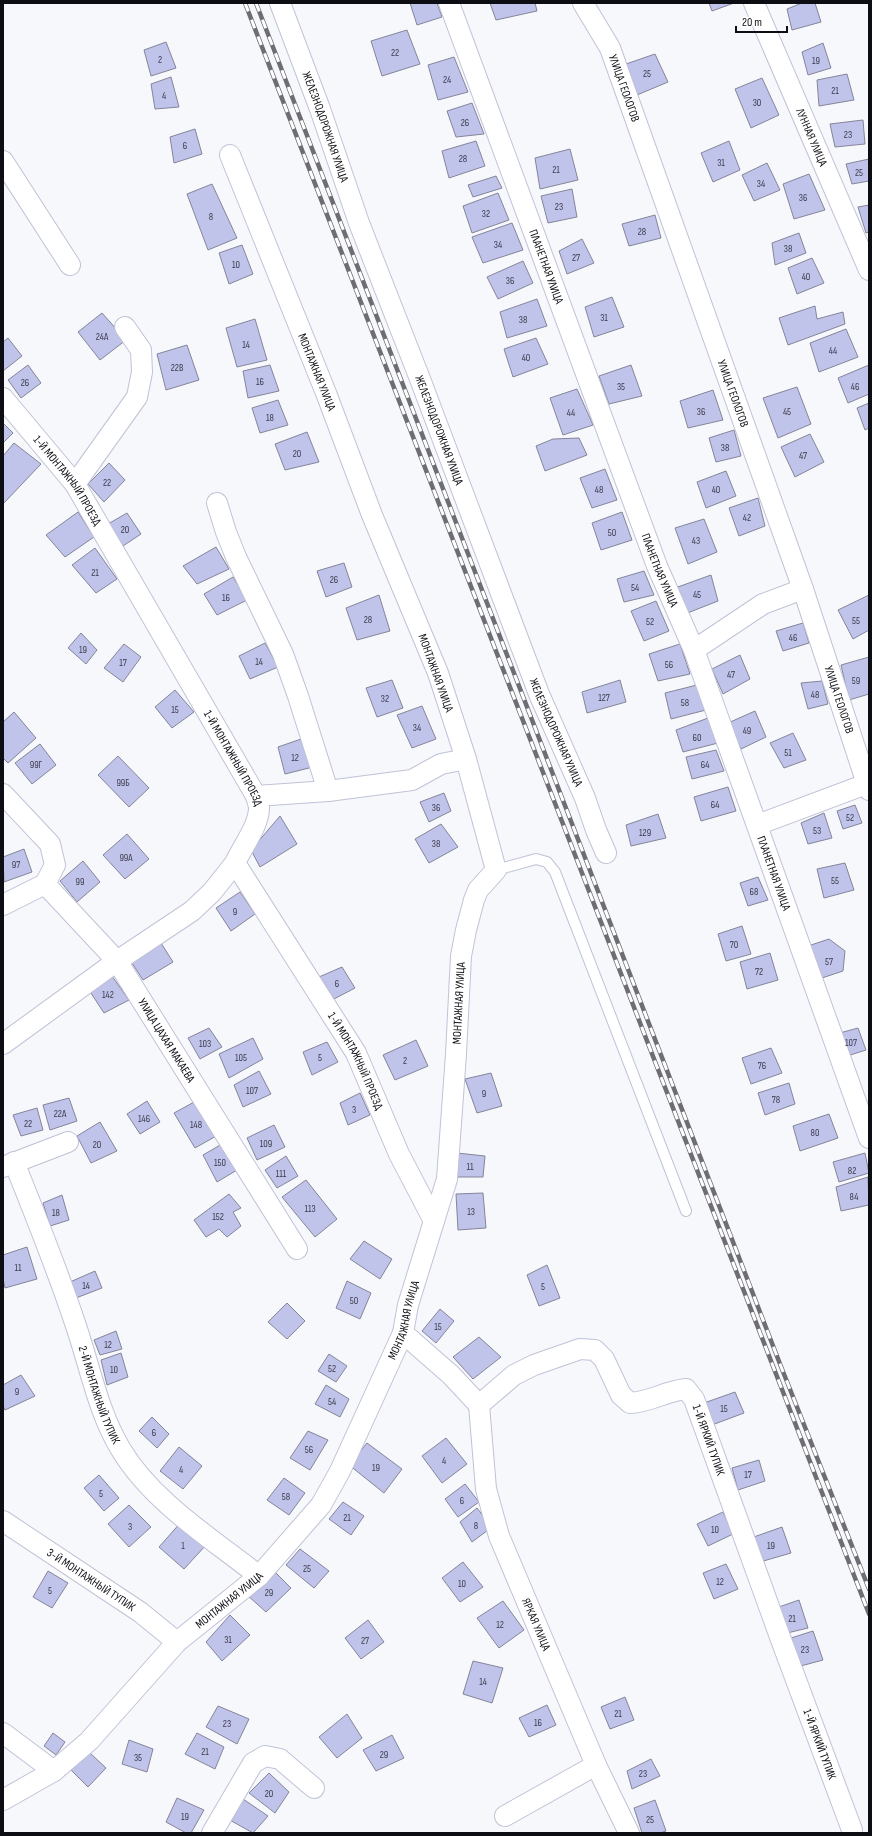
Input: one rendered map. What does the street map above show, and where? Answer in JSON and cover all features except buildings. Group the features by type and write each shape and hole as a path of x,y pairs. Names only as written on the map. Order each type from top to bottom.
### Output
{"street":[{"name":"ЖЕЛЕЗНОДОРОЖНАЯ УЛИЦА","path":"280,3 320,109 359,223 420,379 539,694 585,798 606,853"},
{"name":"ПЛАНЕТНАЯ УЛИЦА","path":"449,3 657,566 694,650 869,1138"},
{"name":"УЛИЦА ГЕОЛОГОВ","path":"583,3 610,48 803,589 868,785"},
{"name":"ЛУННАЯ УЛИЦА","path":"754,3 869,270"},
{"name":"МОНТАЖНАЯ УЛИЦА","path":"3,1800 54,1771 89,1742 178,1642 259,1576 321,1505 340,1471 403,1333 408,1305 447,1179 461,956 466,930 478,890 496,870 466,759 438,673 372,515 326,393 230,155"},
{"path":"3,161 70,265"},
{"path":"75,484 137,397 142,372 141,350 125,327"},
{"name":"1-Й МОНТАЖНЫЙ ПРОЕЗД","path":"3,398 75,484 256,796 259,808 256,820 252,832 236,863 356,1054 399,1154 434,1221"},
{"path":"217,503 226,532 258,606 283,654 328,791"},
{"path":"694,650 763,604 803,589"},
{"path":"256,796 328,791 412,780 441,764 466,759"},
{"path":"757,825 868,785"},
{"path":"3,794 50,844 54,865 45,884 3,906"},
{"path":"3,1044 116,961 192,911 212,892 236,863"},
{"name":"УЛИЦА ЦАХАЯ МАКАЕВА","path":"45,884 116,961 296,1249"},
{"path":"8,1165 68,1142"},
{"name":"2-Й МОНТАЖНЫЙ ТУПИК","path":"8,1165 47,1243 67,1299 101,1408 120,1448 149,1487 186,1519 259,1576"},
{"path":"403,1333 451,1375 479,1405"},
{"name":"1-Й ЯРКИЙ ТУПИК","path":"479,1405 514,1375 534,1365 580,1349 595,1350 604,1359 621,1395 630,1403 644,1402 671,1390 686,1389 694,1398 780,1637 852,1830"},
{"name":"ЯРКАЯ УЛИЦА","path":"479,1405 486,1489 500,1536 596,1765 629,1833"},
{"name":"3-Й МОНТАЖНЫЙ ТУПИК","path":"3,1521 140,1612 178,1642"},
{"path":"3,1732 54,1771"},
{"path":"212,1833 253,1763 265,1756 280,1759 314,1788"},
{"path":"505,1816 596,1765"}],"lane":[{"path":"496,870 536,859 547,862 555,872 686,1211"}],"railway":[{"path":"245,3 869,1614"},
{"path":"256,3 780,1364 869,1589"}]}
